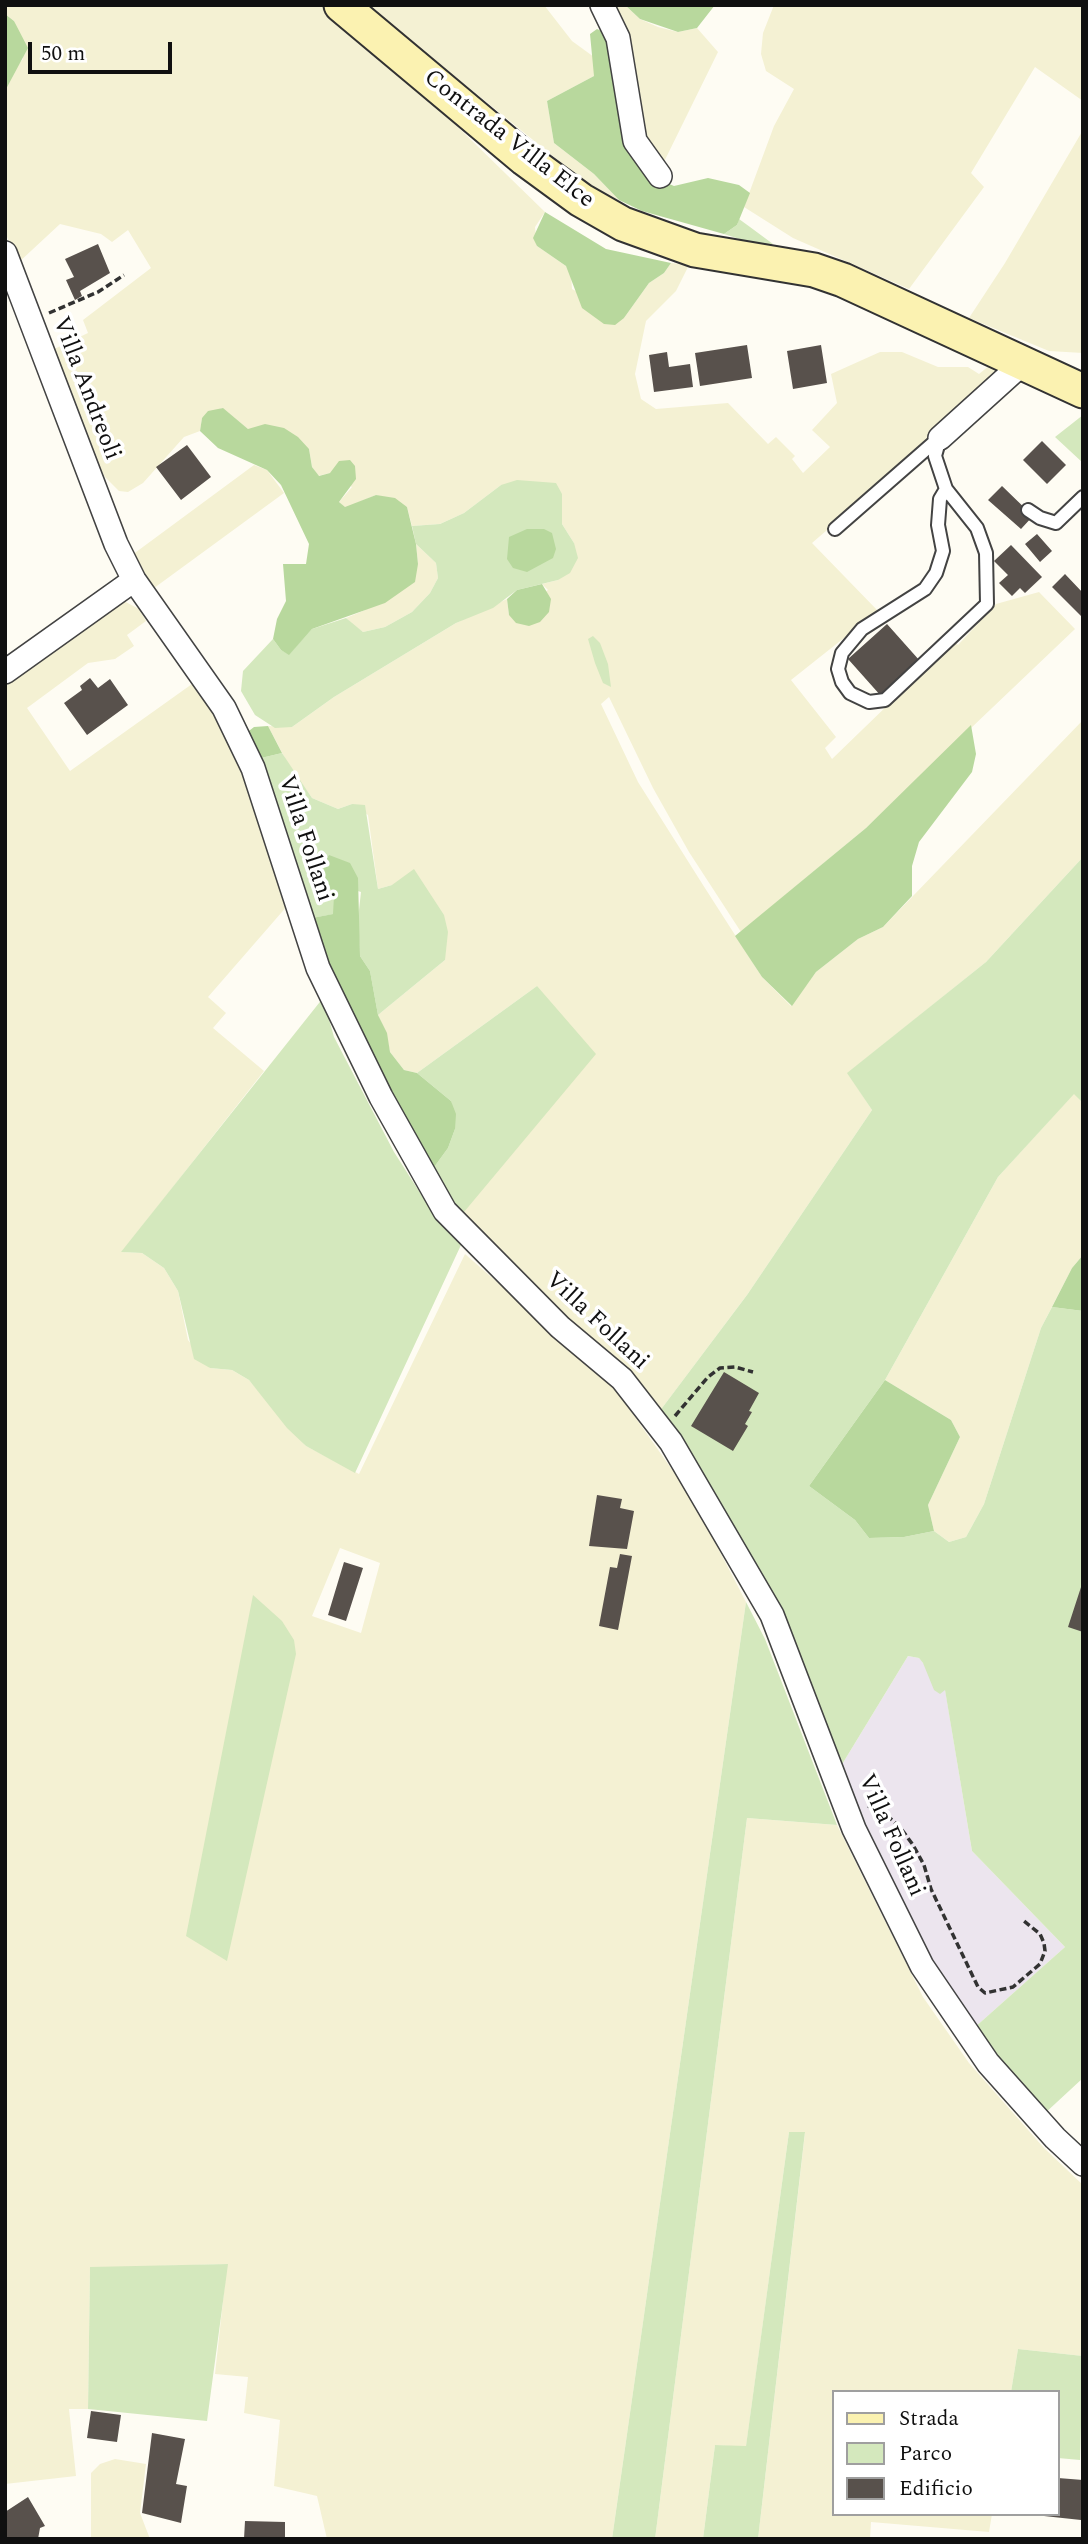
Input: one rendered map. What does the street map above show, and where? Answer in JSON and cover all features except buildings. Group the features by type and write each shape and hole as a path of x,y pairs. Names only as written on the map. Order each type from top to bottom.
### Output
{"main road":[{"name":"Contrada Villa Elce","path":"341,5 525,159 581,200 623,224 695,250 824,274 1083,391"}],"street":[{"path":"602,5 618,38 635,141 660,176"},
{"name":"Villa Andreoli","path":"5,253 116,544"},
{"path":"940,438 1023,363"},
{"name":"Villa Follani","path":"116,544 134,579 224,708 253,768 318,968 381,1097 445,1211 560,1327 622,1379 663,1432 772,1615 845,1806 922,1966 988,2063 1055,2138 1083,2164"},
{"path":"5,672 134,579"}],"lane":[{"path":"940,438 935,457 946,489 977,528 986,554 987,604 885,700 869,702 850,693 842,682 838,669 842,653 862,629 925,589 936,573 943,551 938,525 940,499 946,489"},
{"path":"835,529 940,438"},
{"path":"1028,510 1040,518 1056,523 1083,497"}],"path":[{"path":"31,320 98,292 124,275"},
{"path":"663,1432 708,1377 720,1368 734,1367 753,1371"},
{"path":"845,1806 865,1805 884,1814 900,1827 924,1865 931,1889 978,1987 985,1993 1013,1987 1040,1964 1045,1951 1044,1944 1040,1934 1024,1920"}],"shaded area":[{"path":"5,5 320,5 425,95 545,212 535,227 537,246 566,266 571,274 572,289 624,318 649,283 664,273 671,263 689,265 676,291 646,321 635,374 641,399 656,409 728,403 768,444 776,437 795,456 792,459 803,473 830,447 812,430 837,403 831,374 880,352 902,352 938,367 968,367 979,374 995,361 1002,363 985,394 812,543 878,611 791,680 836,737 825,748 832,759 954,641 958,645 996,604 1039,592 1075,629 866,828 741,932 689,852 653,788 609,697 601,704 638,782 762,977 791,1006 816,972 858,939 883,927 1083,720 1083,857 986,962 848,1073 872,1110 747,1295 659,1412 589,1337 459,1218 537,986 417,1073 404,1070 390,1052 378,1015 445,960 392,885 378,889 368,815 352,804 338,809 312,798 288,764 268,726 292,727 334,697 456,623 507,599 509,615 548,590 542,584 558,580 574,543 562,524 562,494 501,485 464,513 440,524 412,526 407,507 376,495 345,508 339,502 352,487 330,473 318,476 312,467 309,449 249,430 222,408 202,418 200,431 184,437 143,483 128,492 119,491 105,477 90,451 50,351 88,333 83,320 151,268 128,230 112,242 101,234 60,224 18,263 5,232 5,91 13,71 23,59 14,21 5,14"},
{"path":"367,5 544,5 572,41 594,57 594,76 547,101 554,143 594,174 619,200 599,192"},
{"path":"608,5 625,5 640,19 658,27 678,32 697,28 718,52 659,172 647,155"},
{"path":"774,5 1083,5 1083,101 1035,67 971,173 984,187 909,289 793,238 744,207 774,126 794,89 766,71 761,54 763,33"},
{"path":"1083,130 1083,353 1049,351 969,318 1005,263"},
{"path":"254,465 267,470 284,493 150,591 128,558"},
{"path":"416,544 436,563 438,578 430,593 412,612 385,627 363,632 354,626 346,618 365,610 418,564"},
{"path":"120,599 139,609 146,621 127,635 134,646 115,659 88,663 27,708 70,771 192,684 228,735 245,768 288,905 208,997 226,1013 213,1028 264,1071 122,1252 142,1253 164,1268 178,1291 188,1340 210,1368 232,1370 249,1380 306,1446 359,1474 465,1254 609,1380 692,1498 746,1602 612,2539 327,2539 317,2496 274,2486 280,2420 244,2413 248,2377 215,2374 227,2264 90,2268 88,2409 69,2409 76,2476 5,2484 5,678","holes":["340,1548 380,1563 361,1633 312,1616"]},
{"path":"1074,1093 1083,1103 1083,1255 1072,1268 1041,1328 984,1504 966,1537 949,1542 934,1531 928,1505 960,1437 951,1420 885,1380 998,1177"},
{"path":"908,1656 919,1658 945,1689 972,1851 1065,1947 974,2028 923,1948 838,1771"},
{"path":"747,1818 837,1825 923,1997 969,2063 1044,2148 1083,2185 1083,2356 1018,2349 1011,2390 832,2390 832,2516 992,2516 989,2532 871,2522 870,2539 758,2539 805,2133 789,2132 746,2447 715,2445 703,2539 655,2539"},
{"path":"115,2459 146,2464 140,2513 150,2539 91,2539 91,2473 100,2464"}],"green space":[{"path":"625,5 715,5 697,28 678,32 640,19"},
{"path":"5,14 14,21 28,48 5,91"},
{"path":"597,29 606,33 660,180 674,186 708,178 739,185 750,193 737,225 724,234 642,211 619,200 594,174 554,143 547,101 594,76 590,34"},
{"path":"545,212 606,249 671,263 664,273 649,283 624,318 615,325 604,324 582,308 566,266 537,246 533,238"},
{"path":"739,219 773,244 764,247 724,234 737,225"},
{"path":"223,408 248,429 265,424 284,428 298,437 309,449 312,467 319,476 330,473 339,461 350,460 355,466 356,479 339,502 345,507 376,495 395,498 407,507 416,544 418,564 415,582 385,603 312,629 289,655 281,650 273,639 277,619 286,601 283,564 306,564 309,544 281,485 267,470 218,448 200,431 202,418 208,411"},
{"path":"1083,415 1083,463 1055,437"},
{"path":"517,480 556,483 562,494 562,524 574,543 578,558 570,573 558,580 517,590 493,608 456,623 334,697 292,727 275,728 255,715 241,691 243,671 273,639 281,650 289,654 312,629 346,618 363,632 385,627 412,612 430,593 438,578 436,563 416,544 412,526 440,524 464,513 501,485"},
{"path":"527,529 544,529 552,533 556,549 553,558 527,572 513,568 507,559 509,537"},
{"path":"542,584 551,599 549,612 540,622 529,626 516,623 509,615 507,599 517,590"},
{"path":"593,636 600,643 608,664 611,687 603,683 595,663 588,639"},
{"path":"971,725 976,754 972,772 919,842 912,866 912,896 883,927 858,939 816,972 792,1006 762,977 735,936 866,828"},
{"path":"268,726 282,753 257,759 245,734 254,727"},
{"path":"282,753 312,798 338,809 352,804 365,805 378,889 392,885 414,869 444,915 448,932 445,960 378,1015 370,971 360,956 358,919 361,892 326,881 334,896 334,914 312,918 257,759"},
{"path":"329,855 350,863 358,878 360,956 370,971 378,1015 387,1033 390,1052 404,1070 417,1073 451,1101 456,1114 455,1129 448,1148 432,1170 341,997 312,918 333,914 334,896 326,881 323,865"},
{"path":"1083,857 1083,1103 1074,1094 998,1177 885,1380 809,1486 855,1520 869,1538 904,1537 934,1531 949,1542 966,1537 984,1504 1041,1328 1052,1307 1083,1311 1083,2078 1043,2115 974,2028 1065,1947 972,1851 945,1690 940,1694 934,1690 923,1663 919,1658 908,1656 838,1771 659,1412 747,1295 872,1110 847,1073 986,962"},
{"path":"537,986 596,1054 459,1218 432,1170 448,1148 455,1129 451,1101 417,1073"},
{"path":"323,998 334,1037 394,1152 431,1210 461,1245 355,1473 306,1446 287,1428 249,1380 232,1370 210,1368 194,1359 178,1291 164,1268 142,1253 121,1252"},
{"path":"1083,1255 1083,1311 1052,1307 1072,1268"},
{"path":"885,1380 951,1420 960,1437 928,1505 934,1531 904,1537 869,1538 855,1520 809,1486"},
{"path":"253,1595 282,1621 294,1640 296,1654 227,1961 186,1936"},
{"path":"746,1602 765,1639 837,1825 747,1818 655,2539 612,2539"},
{"path":"789,2132 805,2132 758,2539 703,2539 715,2445 746,2446"},
{"path":"228,2264 207,2421 88,2409 90,2267"},
{"path":"1018,2349 1083,2356 1080,2460 1060,2458 1060,2390 1011,2390"}]}
